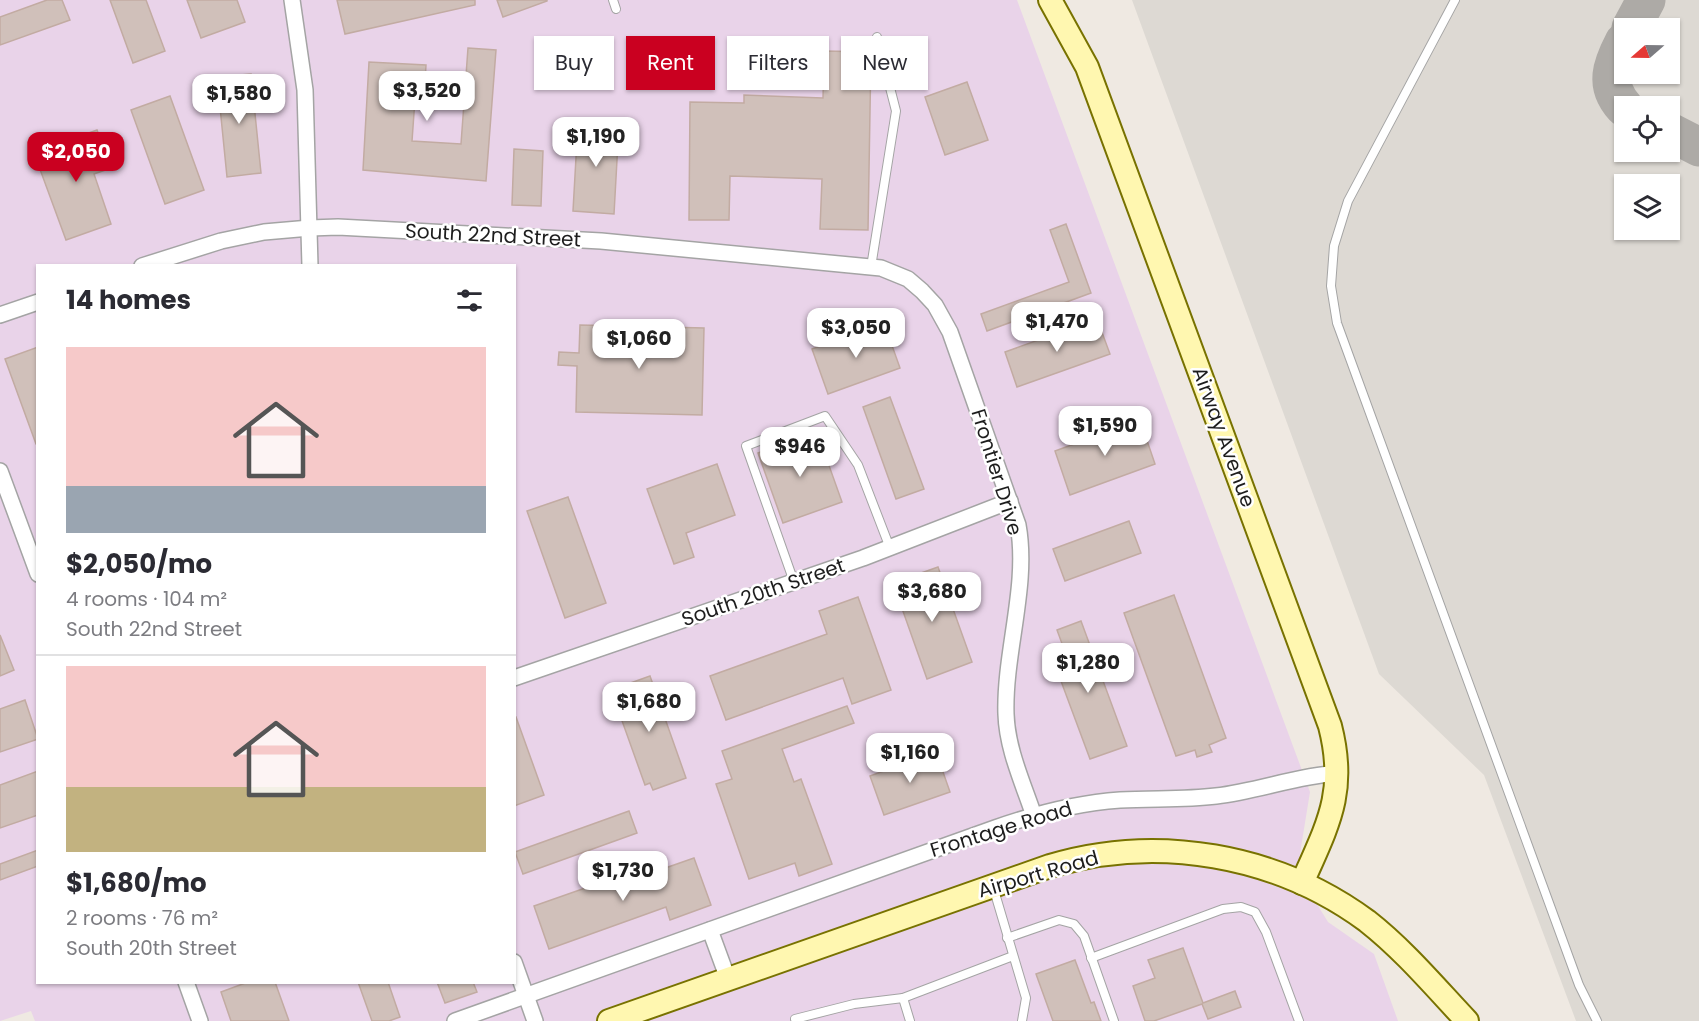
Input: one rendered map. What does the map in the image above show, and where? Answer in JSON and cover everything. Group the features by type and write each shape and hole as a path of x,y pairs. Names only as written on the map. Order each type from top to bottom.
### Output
{"main road":[{"name":"Airway Avenue","path":"1052,1 1087,67 1319,692 1332,734 1338,773 1332,813 1302,883"},
{"name":"Airport Road","path":"609,1021 1050,866 1091,856 1154,851 1198,853 1237,860 1302,883 1345,907 1377,930 1467,1021"}],"street":[{"path":"292,0 305,90 310,264"},
{"name":"South 22nd Street","path":"148,264 198,247 242,236 338,227 601,241 847,264"},
{"name":"Frontier Drive","path":"847,264 891,271 908,279 922,291 943,318 1010,501 1019,531 1020,555 1006,699 1006,725 1012,753 1034,816"},
{"path":"0,315 36,303"},
{"path":"0,471 36,569"},
{"name":"South 20th Street","path":"516,677 890,548 1010,501"},
{"name":"Frontage Road","path":"455,1021 1034,816 1103,801 1214,797 1250,791 1304,776 1338,773"},
{"path":"710,930 728,979"},
{"path":"516,968 535,1021"},
{"path":"187,984 200,1021"}],"lane":[{"path":"613,0 616,9"},
{"path":"1455,0 1348,201 1334,246 1331,286 1341,334 1579,985 1598,1021"},
{"path":"871,267 896,111 891,90"},
{"path":"794,582 746,446 825,416 858,465 890,548"},
{"path":"992,886 1003,916 1012,957 1026,998 1022,1021"},
{"path":"1091,958 1223,909 1241,907 1255,912 1266,932 1299,1021"},
{"path":"1007,939 1059,920 1074,924 1083,936 1114,1021"},
{"path":"795,1019 854,1004 903,998 1012,957"},
{"path":"903,998 910,1021"}],"shaded area":[{"path":"0,0 1017,0 1310,792 1297,872 1328,922 1374,954 1398,1021 35,1021 31,1011 0,1021"},
{"path":"1132,0 1699,0 1699,1021 1576,1021 1484,775 1379,674"}],"building":[{"path":"47,0 62,0 70,20 0,45 0,17"},
{"path":"110,0 146,0 165,51 133,63"},
{"path":"187,0 237,0 245,22 201,38"},
{"path":"337,0 475,0 475,5 345,34"},
{"path":"497,0 547,0 547,1 503,17"},
{"path":"468,48 496,50 486,181 363,170 369,62 426,65 424,100 415,99 412,141 461,144"},
{"path":"829,51 841,51 841,90 870,90 868,230 820,229 822,179 730,176 729,220 689,220 690,102 744,103 744,95 823,98 823,90 829,90"},
{"path":"251,74 261,173 227,177 217,77"},
{"path":"967,82 988,140 945,155 925,97"},
{"path":"170,96 204,190 165,204 131,110"},
{"path":"578,122 619,124 614,214 573,211"},
{"path":"97,130 111,168 94,174 111,224 66,240 34,153"},
{"path":"514,149 543,151 541,206 512,205"},
{"path":"1066,224 1091,293 987,331 981,314 1069,282 1050,230"},
{"path":"1097,319 1110,354 1017,387 1005,352"},
{"path":"884,323 900,368 828,394 812,349"},
{"path":"580,325 704,328 702,415 576,412 577,366 558,365 559,352 579,353"},
{"path":"36,348 36,444 5,359"},
{"path":"890,397 924,489 896,499 863,407"},
{"path":"1140,420 1155,464 1070,495 1055,451"},
{"path":"817,432 842,502 783,523 758,453"},
{"path":"717,464 735,515 686,533 694,557 674,564 647,489"},
{"path":"568,497 606,603 565,618 527,511"},
{"path":"1129,521 1141,553 1065,581 1053,549"},
{"path":"938,567 972,662 927,679 893,583"},
{"path":"1174,595 1226,738 1209,745 1212,752 1197,757 1195,750 1176,756 1124,613"},
{"path":"858,597 891,690 852,704 843,678 726,720 710,676 827,634 819,611"},
{"path":"1081,621 1127,746 1090,759 1055,665 1068,660 1057,630"},
{"path":"0,635 14,670 0,676"},
{"path":"650,676 686,778 653,790 650,783 645,785 611,690"},
{"path":"25,700 36,740 0,752 0,709"},
{"path":"847,706 854,723 782,749 794,782 801,779 832,864 799,876 795,863 749,879 716,784 732,779 722,751"},
{"path":"516,717 544,795 516,805"},
{"path":"936,752 950,792 884,815 870,776"},
{"path":"36,772 36,816 0,828 0,785"},
{"path":"629,811 637,833 523,874 516,852"},
{"path":"36,851 36,867 0,880 0,864"},
{"path":"694,858 711,905 670,920 666,907 549,949 534,906 648,866 651,873"},
{"path":"1183,948 1203,1003 1235,991 1241,1007 1208,1019 1202,1004 1154,1021 1145,1021 1133,986 1155,978 1148,960"},
{"path":"1075,960 1091,1003 1094,1002 1101,1021 1053,1021 1036,974"},
{"path":"243,984 276,984 289,1021 231,1021 221,992"},
{"path":"359,984 389,984 400,1017 389,1021 372,1021"},
{"path":"438,984 474,984 477,992 445,1003"}],"taxiway":[{"path":"1636,18 1646,0"},
{"path":"1614,64 1612,83 1616,96"},
{"path":"1680,137 1699,147"}]}
